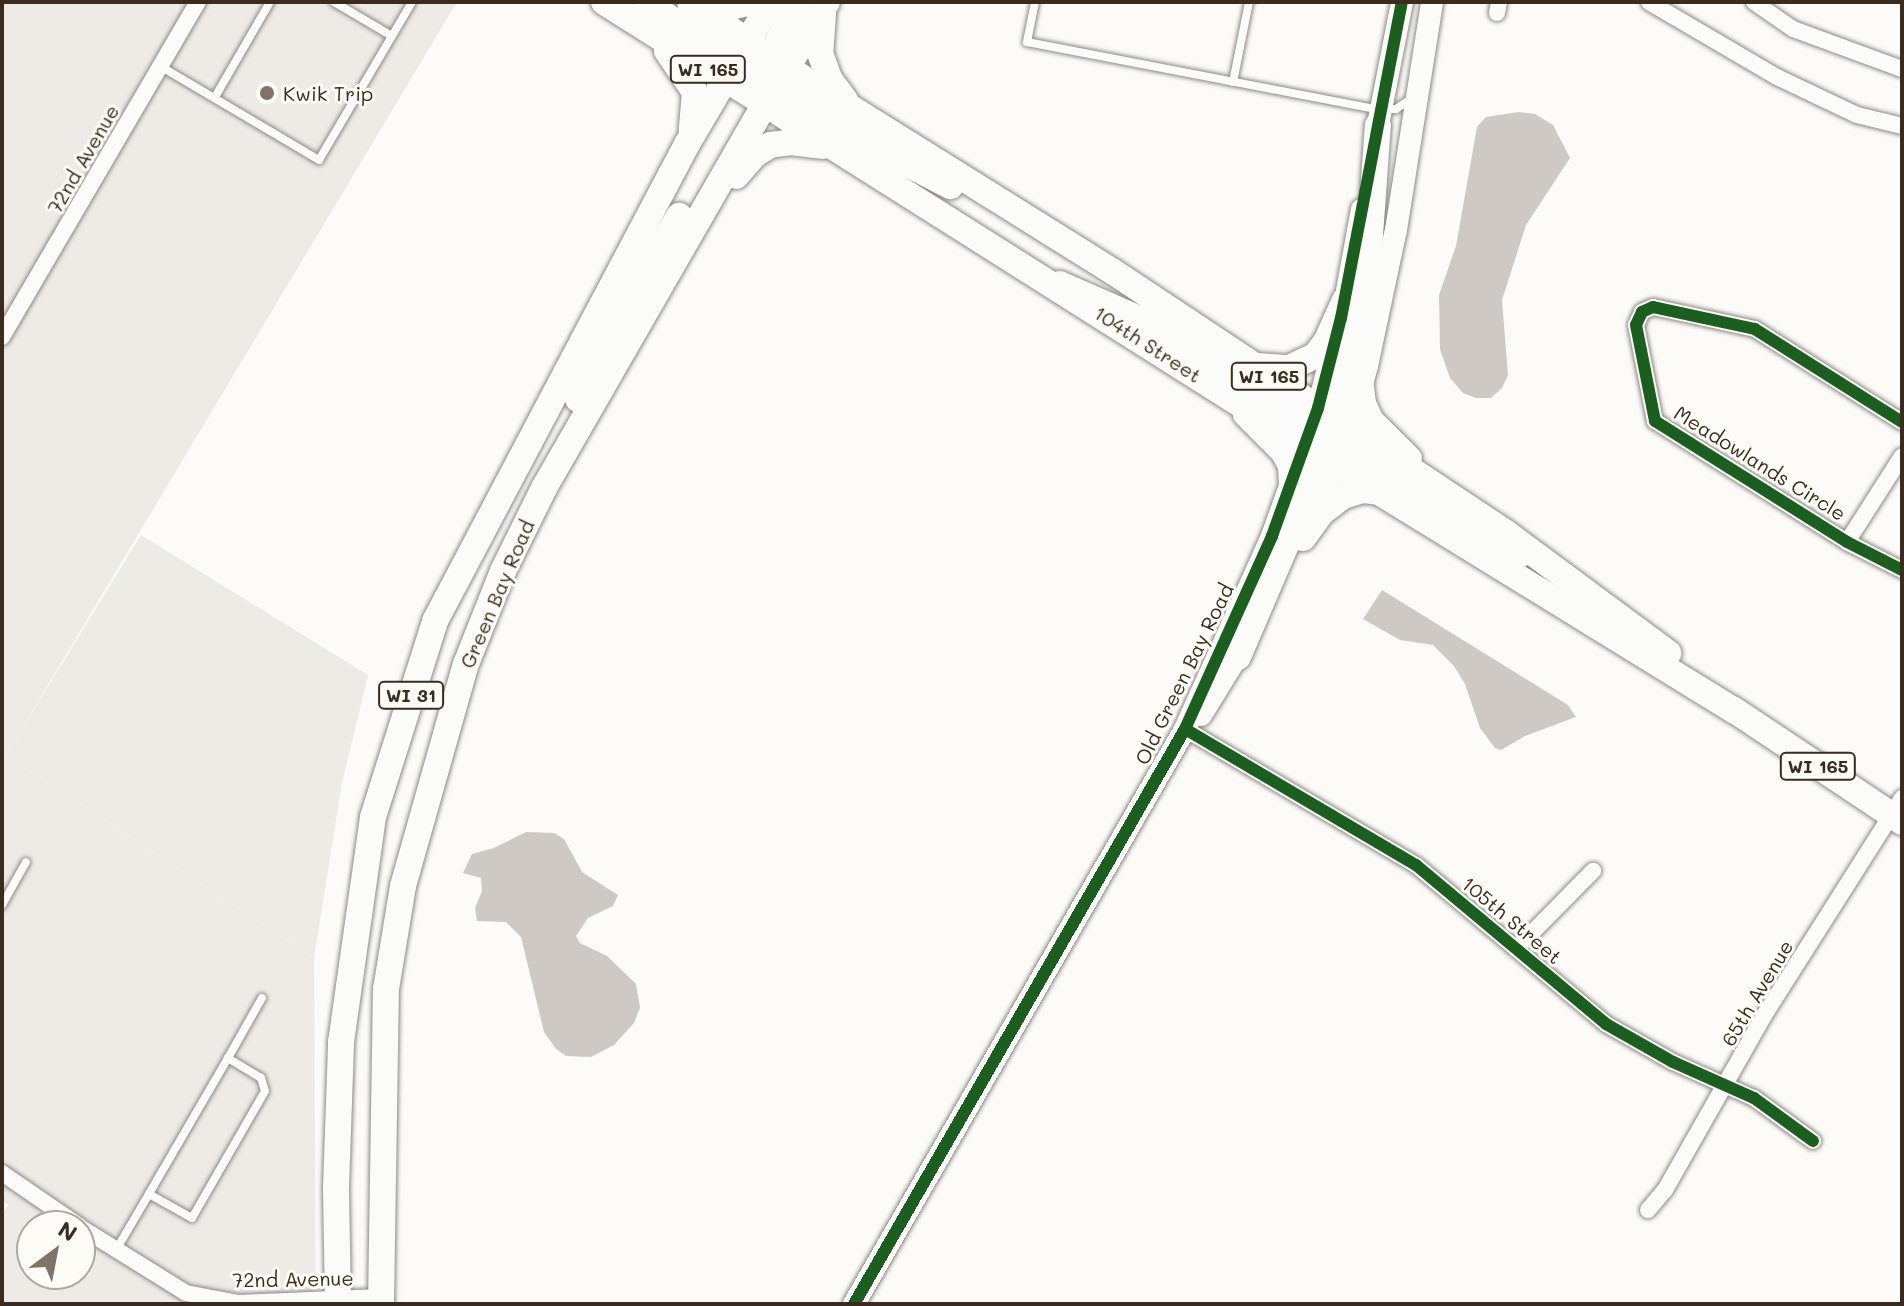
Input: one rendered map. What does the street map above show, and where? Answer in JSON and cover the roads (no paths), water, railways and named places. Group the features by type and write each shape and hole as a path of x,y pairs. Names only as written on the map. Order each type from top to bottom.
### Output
{"main road":[{"name":"104th Street","path":"604,2 652,33 853,108 1250,363 1379,492 1898,812"},
{"path":"645,2 918,170 1036,224"},
{"path":"691,3 726,8 753,2"},
{"name":"Green Bay Road","path":"381,1301 386,989 403,886 466,664 503,571 544,488 697,220 758,73 771,2"},
{"path":"544,488 595,362 798,2"},
{"name":"104th Street","path":"691,3 837,149 1221,391 1328,438 1470,509 1694,673 1734,710"},
{"path":"826,3 819,34 820,53 830,80 853,108"},
{"name":"Green Bay Road","path":"338,1302 336,1188 341,1042 373,817 435,621 687,144 826,3"},
{"path":"652,33 685,73 695,92 696,112 687,144"},
{"path":"1238,657 1328,438 1366,291 1379,117"},
{"path":"697,220 708,215 749,159 766,147 791,142 837,149"},
{"path":"1250,363 1280,370 1310,360 1326,342 1345,300"},
{"path":"1303,538 1322,512 1343,496 1363,490 1379,492"}],"street":[{"name":"72nd Avenue","path":"2,337 198,2"},
{"name":"Old Green Bay Road","path":"1185,729 1206,710 1303,538 1328,438 1345,300 1402,2"},
{"name":"Old Green Bay Road","path":"854,1304 1185,729 1289,491 1328,438 1363,380 1393,245 1432,2"},
{"path":"1649,2 1777,77 1857,115 1902,126"},
{"path":"1754,2 1793,29 1902,69"},
{"path":"1040,275 1133,312 1328,438 1575,583"},
{"name":"Meadowlands Circle","path":"1902,422 1755,329 1653,307 1642,312 1636,325 1655,421 1847,542 1902,570"},
{"path":"1363,380 1366,407 1382,432 1470,509"},
{"path":"1221,391 1282,453 1290,471 1289,491"},
{"path":"1847,542 1902,456"},
{"name":"105th Street","path":"1185,729 1416,865 1606,1024 1673,1062 1728,1084 1813,1141"},
{"name":"65th Avenue","path":"1648,1210 1665,1190 1728,1084 1765,1014 1898,812"},
{"path":"1516,949 1593,871"},
{"name":"72nd Avenue","path":"2,1173 56,1210"},
{"name":"72nd Avenue","path":"96,1237 186,1293 239,1303 381,1301"}],"lane":[{"path":"215,97 270,2"},
{"path":"334,2 392,36"},
{"path":"160,66 319,160 412,2"},
{"path":"1035,2 1027,42 1233,82 1379,117 1399,108 1417,93"},
{"path":"1233,82 1249,2"},
{"path":"2,905 26,862"},
{"path":"115,1251 262,998"},
{"path":"149,1194 192,1218 265,1091 261,1078 228,1058"}],"place":[{"name":"Kwik Trip","path":"267,93"}]}
